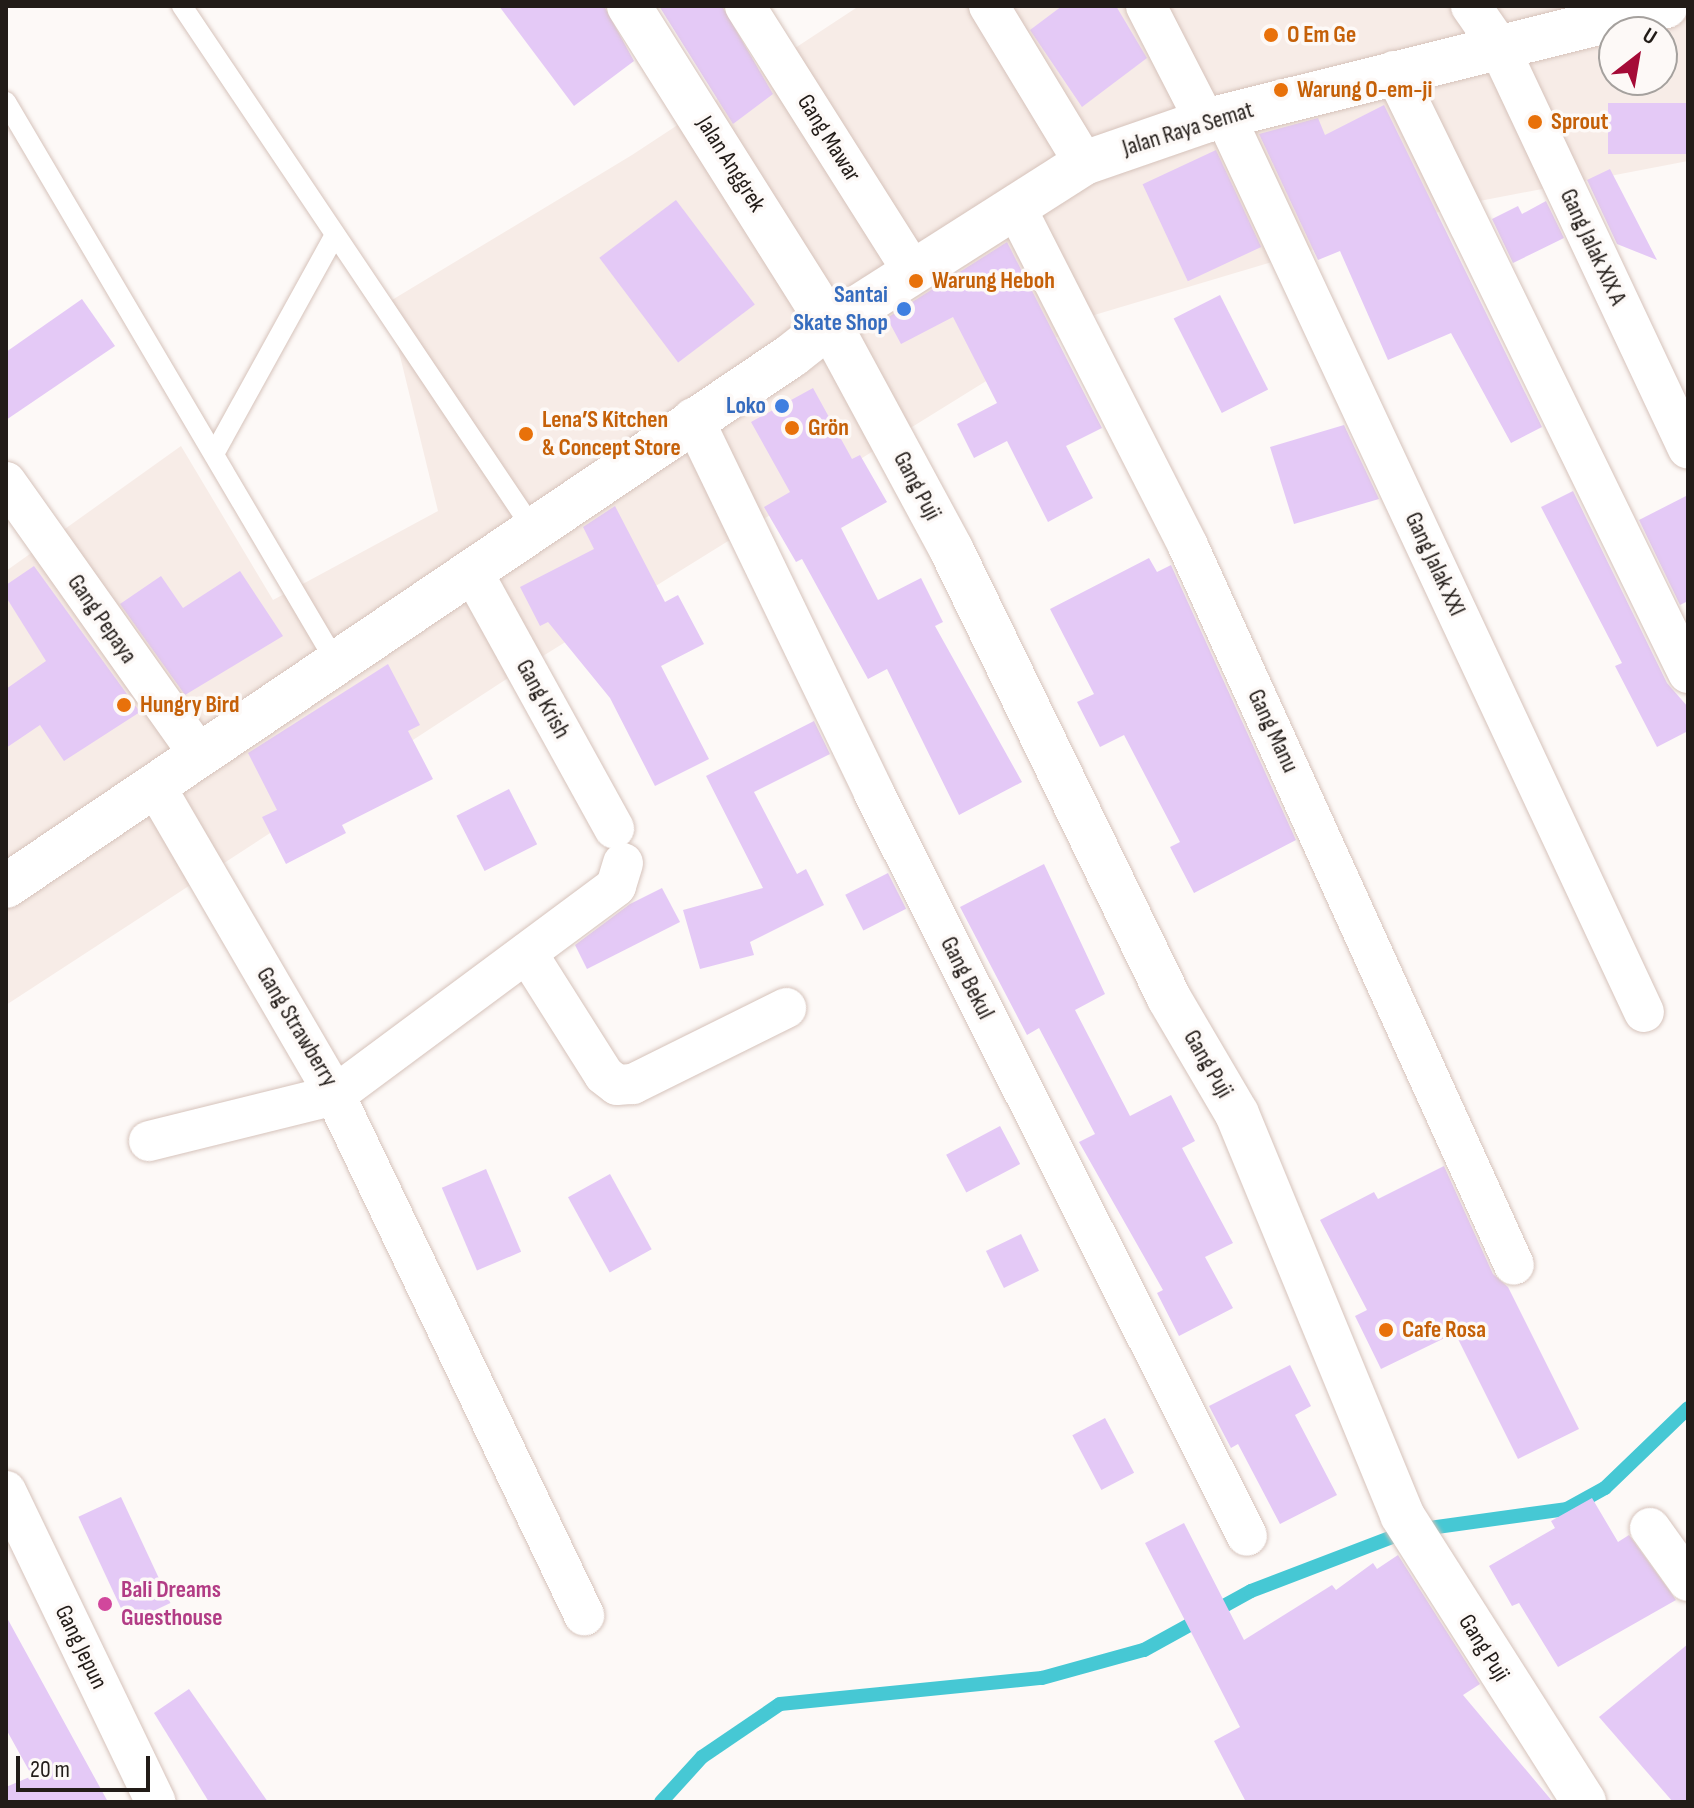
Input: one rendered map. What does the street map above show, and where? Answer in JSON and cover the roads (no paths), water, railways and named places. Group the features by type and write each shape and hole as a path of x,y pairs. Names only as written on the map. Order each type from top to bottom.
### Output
{"street":[{"name":"Jalan Anggrek","path":"629,6 830,325"},
{"name":"Gang Mawar","path":"745,6 912,270"},
{"path":"989,6 1084,163"},
{"name":"Gang Jalak XXI","path":"1146,6 1215,118 1644,1012"},
{"name":"Gang Jalak XIX A","path":"1471,6 1498,45 1688,448"},
{"name":"Jalan Raya Semat","path":"6,886 337,664 912,270 1084,163 1215,118 1498,45 1666,6"},
{"path":"1394,71 1688,673"},
{"name":"Gang Manu","path":"1015,206 1188,546 1514,1265"},
{"name":"Gang Puji","path":"830,325 951,549 1169,998 1237,1114 1402,1515 1584,1802"},
{"name":"Gang Bekul","path":"693,418 874,793 1247,1536"},
{"name":"Gang Pepaya","path":"6,482 199,755"},
{"name":"Gang Krish","path":"472,571 618,859"},
{"name":"Gang Strawberry","path":"154,784 335,1095 527,953 618,859"},
{"path":"527,953 604,1075 617,1085 633,1084 786,1008"},
{"path":"149,1141 335,1095 584,1615"},
{"name":"Gang Jepun","path":"6,1491 156,1802"},
{"path":"1650,1528 1688,1581"}],"lane":[{"path":"182,6 533,529"},
{"path":"6,102 337,664"},
{"path":"214,454 335,235"}],"waterway":[{"path":"661,1802 702,1757 780,1704 1042,1678 1144,1650 1251,1591 1408,1531 1567,1509 1605,1488 1688,1408"}],"place":[{"name":"O Em Ge","path":"1271,35"},
{"name":"Warung O-em-ji","path":"1281,90"},
{"name":"Sprout","path":"1535,122"},
{"name":"Warung Heboh","path":"916,281"},
{"name":"Santai Skate Shop","path":"904,309"},
{"name":"Loko","path":"782,406"},
{"name":"Grön","path":"792,428"},
{"name":"Lena’S Kitchen & Concept Store","path":"526,434"},
{"name":"Hungry Bird","path":"124,705"},
{"name":"Cafe Rosa","path":"1386,1330"},
{"name":"Bali Dreams Guesthouse","path":"105,1604"}]}
